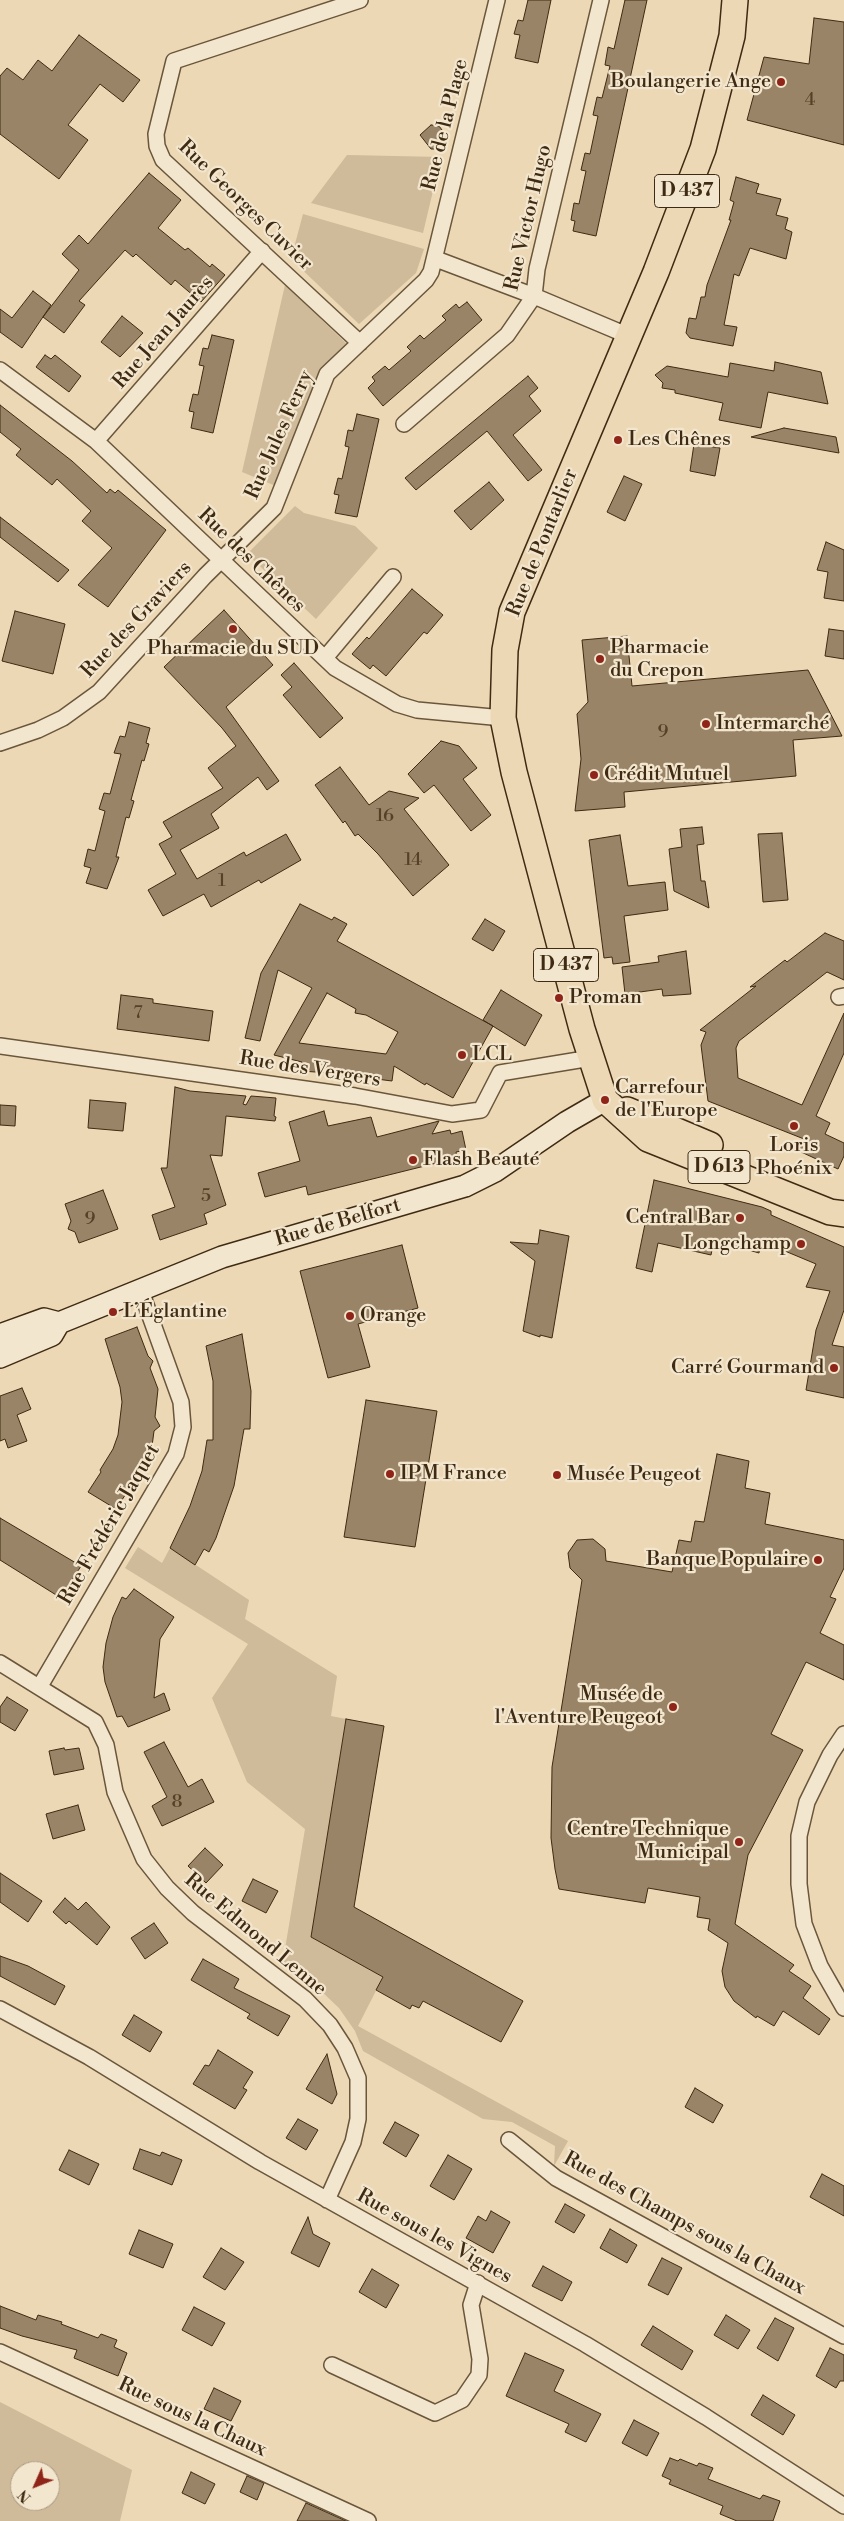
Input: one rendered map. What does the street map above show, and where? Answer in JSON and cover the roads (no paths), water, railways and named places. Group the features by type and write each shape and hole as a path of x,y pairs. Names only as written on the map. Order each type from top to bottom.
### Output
{"main road":[{"name":"Rue de Pontarlier","path":"605,1100 591,1058 523,806 503,718 505,654 512,612 629,336 703,149 732,36 735,0"},
{"name":"D 613","path":"605,1100 844,1200"},
{"name":"D 613","path":"605,1100 648,1139 830,1212 844,1214"},
{"name":"Rue de Belfort","path":"59,1324 222,1257 465,1186 495,1171 567,1122 605,1100"},
{"path":"0,1335 44,1319 59,1324 52,1336 0,1357"}],"street":[{"name":"Rue Georges Cuvier","path":"360,0 174,61 156,134 157,146 164,160 360,343"},
{"name":"Rue de la Plage","path":"436,259 438,241 497,0"},
{"name":"Rue Victor Hugo","path":"404,424 507,335 534,296 537,269 601,0"},
{"name":"Rue Jean Jaurès","path":"96,441 262,251"},
{"path":"436,259 534,296 629,336"},
{"name":"Rue Jules Ferry","path":"220,561 274,508 327,374 426,280 436,259"},
{"name":"Rue des Chênes","path":"0,370 96,441 220,561 325,658 349,677 397,704 417,710 503,718"},
{"name":"Rue des Graviers","path":"0,744 38,730 63,718 99,692 220,561"},
{"path":"325,658 394,577"},
{"name":"Rue des Vergers","path":"0,1046 355,1096 452,1114 481,1110 500,1073 591,1058"},
{"name":"Rue Frédéric Jaquet","path":"40,1686 176,1454 183,1427 181,1402 141,1291"},
{"name":"Rue Edmond Lenne","path":"0,1663 40,1686 95,1722 106,1745 115,1792 144,1859 167,1888 192,1914 305,1999 330,2025 345,2048 358,2078 358,2119 353,2142 327,2200"},
{"path":"844,1734 830,1755 807,1802 799,1836 799,1884 804,1924 820,1966 844,2008"},
{"name":"Rue sous les Vignes","path":"0,2009 89,2057 260,2162 478,2283 706,2417 844,2506"},
{"name":"Rue des Champs sous la Chaux","path":"509,2140 556,2178 844,2336"},
{"path":"332,2366 435,2413 462,2400 479,2375 480,2359 471,2305 478,2283"},
{"name":"Rue sous la Chaux","path":"0,2352 368,2521"}],"place":[{"name":"Boulangerie Ange","path":"781,82"},
{"name":"Les Chênes","path":"618,440"},
{"name":"Pharmacie du SUD","path":"233,629"},
{"name":"Pharmacie du Crepon","path":"600,659"},
{"name":"Intermarché","path":"706,724"},
{"name":"Crédit Mutuel","path":"594,775"},
{"name":"Proman","path":"559,998"},
{"name":"LCL","path":"462,1055"},
{"name":"Carrefour de l'Europe","path":"605,1100"},
{"name":"Loris Phoénix","path":"794,1126"},
{"name":"Flash Beauté","path":"413,1160"},
{"name":"Central Bar","path":"740,1218"},
{"name":"Longchamp","path":"801,1244"},
{"name":"L’Églantine","path":"113,1312"},
{"name":"Orange","path":"350,1316"},
{"name":"Carré Gourmand","path":"834,1368"},
{"name":"IPM France","path":"390,1474"},
{"name":"Musée Peugeot","path":"557,1475"},
{"name":"Banque Populaire","path":"818,1560"},
{"name":"Musée de l'Aventure Peugeot","path":"673,1707"},
{"name":"Centre Technique Municipal","path":"739,1842"}]}
